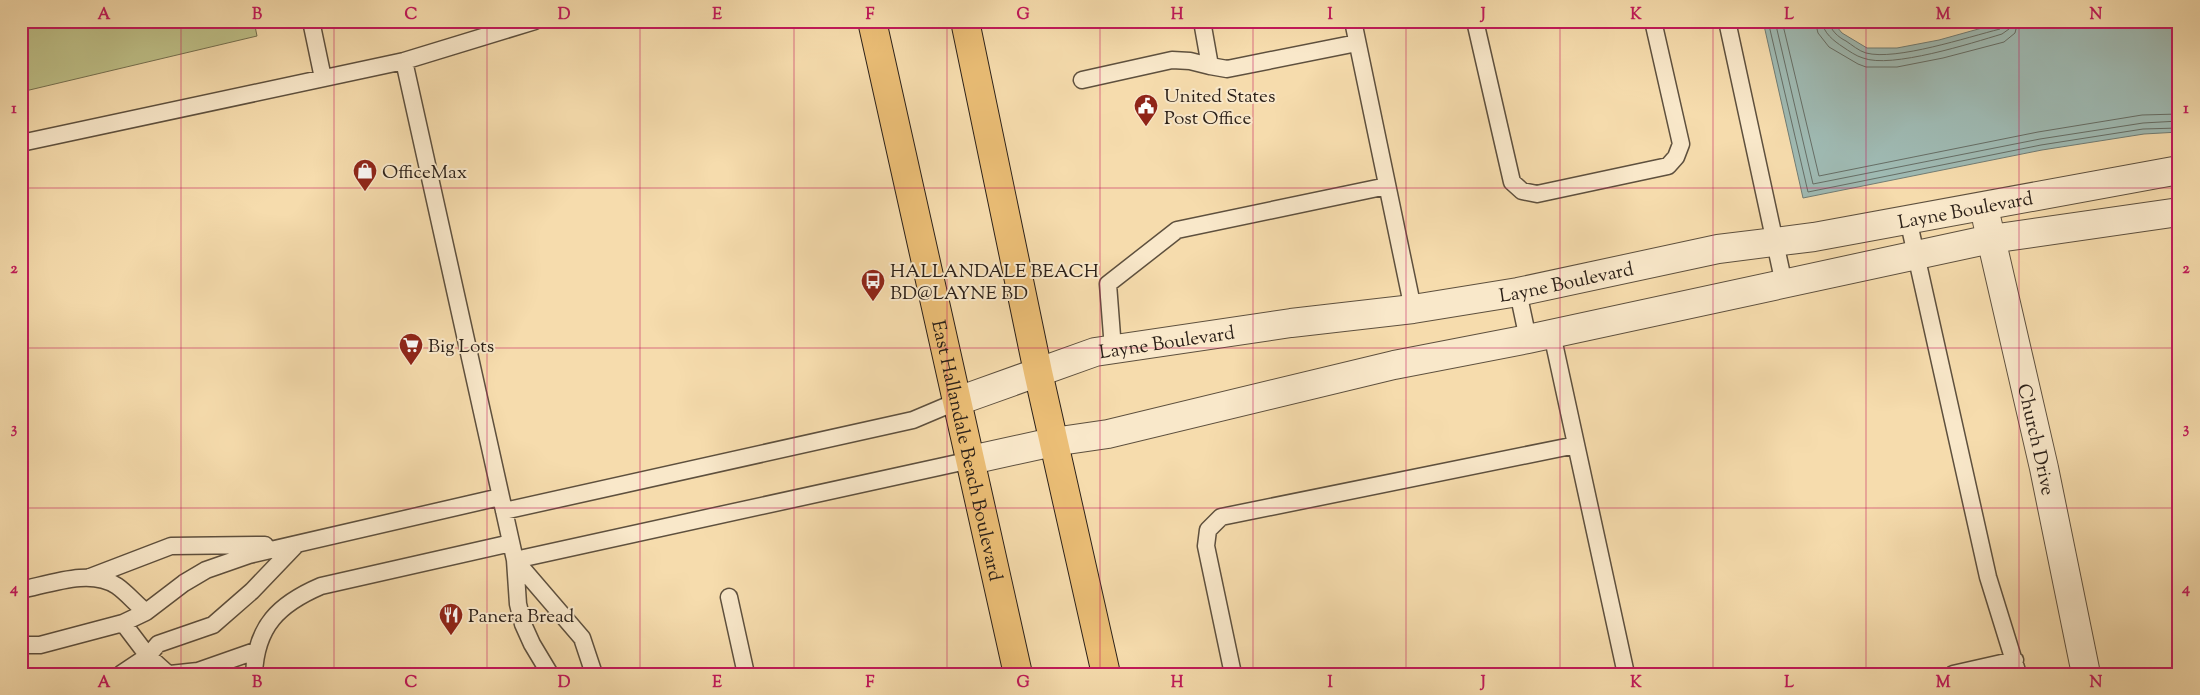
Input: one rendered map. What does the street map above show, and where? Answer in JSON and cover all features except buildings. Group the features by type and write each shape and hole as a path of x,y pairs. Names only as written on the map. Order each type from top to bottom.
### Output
{"main road":[{"name":"East Hallandale Beach Boulevard","path":"872,21 1018,674"},
{"path":"965,21 1053,442 1106,674"}],"street":[{"name":"Layne Boulevard","path":"958,401 1095,352 1291,323 1413,309 1518,292 1718,249 1814,237 2179,170"},
{"name":"Church Drive","path":"1985,205 1990,239 2044,468 2086,674"},
{"name":"Layne Boulevard","path":"971,460 1053,442 1108,434 1394,365 1540,337 1990,239 2179,212"}],"lane":[{"path":"311,21 323,78"},
{"path":"21,143 404,61 535,21"},
{"path":"1202,21 1210,66"},
{"path":"1353,21 1413,309"},
{"path":"1475,21 1512,182 1522,191 1537,194 1668,166 1676,157 1681,144 1653,21"},
{"path":"1727,21 1784,284"},
{"path":"1082,80 1172,60 1190,61 1226,69 1357,43"},
{"path":"404,61 511,543 518,604 532,644 550,674"},
{"path":"1113,349 1108,284 1177,230 1387,186"},
{"path":"1908,219 1988,577 2016,667 1953,674"},
{"path":"1518,292 1540,337 1576,445 1626,674"},
{"path":"21,645 40,645 123,623 146,612 184,583 206,570 249,555 913,420 958,401"},
{"path":"1233,674 1206,546 1208,530 1221,517 1576,445"},
{"path":"514,560 971,460"},
{"path":"254,674 255,651 266,627 280,611 298,596 321,586 511,543"},
{"path":"21,590 90,576 171,546 297,544"},
{"path":"122,674 148,656 158,644 213,625 252,591 297,544"},
{"path":"514,560 582,638 594,674"},
{"path":"90,576 104,579 117,586 146,612"},
{"path":"730,596 746,674"},
{"path":"123,623 148,656 169,674 198,671 255,651"}],"green space":[{"path":"21,21 254,21 257,36 21,92"}],"water":[{"path":"1763,21 1832,21 1842,33 1867,48 1897,48 1939,40 2007,21 2179,21 2179,132 2144,134 2042,150 1803,198"}],"place":[{"name":"United States Post Office","path":"1146,127"},
{"name":"OfficeMax","path":"365,192"},
{"name":"HALLANDALE BEACH BD@LAYNE BD","path":"873,302"},
{"name":"Big Lots","path":"411,366"},
{"name":"Panera Bread","path":"451,636"}]}
